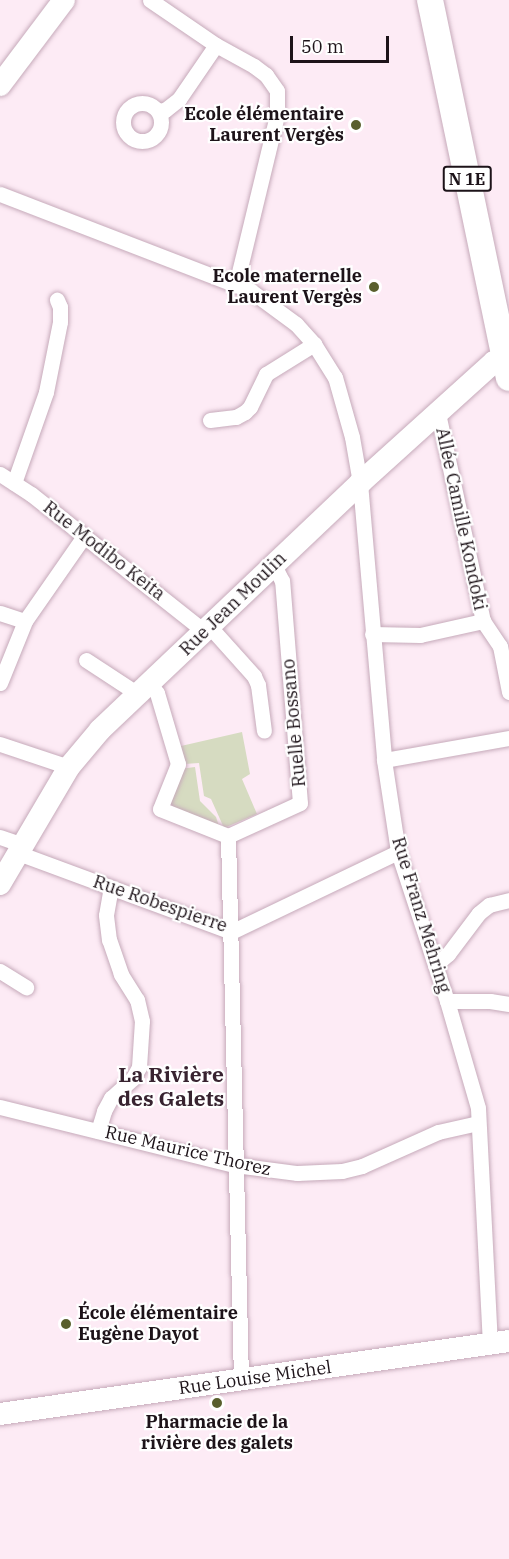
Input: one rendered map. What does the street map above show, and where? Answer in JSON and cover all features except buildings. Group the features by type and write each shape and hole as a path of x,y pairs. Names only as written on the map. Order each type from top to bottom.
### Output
{"main road":[{"name":"N 1E","path":"430,0 508,365"}],"street":[{"path":"0,85 64,0"},
{"path":"150,0 216,45 266,75 276,91 278,102 236,284"},
{"path":"158,111 165,110 179,99 216,45"},
{"name":"Rue Franz Mehring","path":"0,194 236,284 273,305 296,324 314,344 335,377 352,437 360,483 384,760 398,852 447,1001 478,1108 499,1342"},
{"path":"14,483 46,392 60,322 60,307 57,300"},
{"path":"210,420 236,417 245,412 250,407 266,374 314,344"},
{"name":"Rue Jean Moulin","path":"0,884 69,767 100,730 360,483 494,362 508,365"},
{"name":"Allée Camille Kondoki","path":"438,413 483,621 500,646 509,692"},
{"name":"Rue Modibo Keita","path":"0,474 207,630 254,676 264,731"},
{"path":"0,683 25,621 84,536"},
{"name":"Ruelle Bossano","path":"228,836 300,803 282,581 274,565"},
{"path":"0,613 25,621"},
{"path":"372,634 420,635 483,621"},
{"path":"86,660 144,689 157,693 178,764 160,809 228,836 241,1378"},
{"path":"384,760 509,738"},
{"path":"0,744 69,767"},
{"name":"Rue Robespierre","path":"0,837 20,849 111,888 231,932 398,852"},
{"path":"98,1131 111,1098 133,1078 139,1067 142,1033 142,1011 121,974 109,939 106,915 111,888"},
{"path":"435,965 448,954 479,913 489,905 509,900"},
{"path":"0,971 26,987"},
{"path":"447,1001 490,1001 509,1004"},
{"name":"Rue Maurice Thorez","path":"0,1107 235,1165 297,1173 342,1171 373,1162 438,1132 478,1122"},
{"name":"Rue Louise Michel","path":"0,1414 499,1342"}],"green space":[{"path":"242,732 250,774 242,779 257,814 224,828 211,799 204,796 199,763 184,764 181,746"},
{"path":"195,767 200,801 216,817 221,832 179,814 167,799 180,769"}],"place":[{"name":"Ecole élémentaire Laurent Vergès","path":"356,125"},
{"name":"Ecole maternelle Laurent Vergès","path":"374,287"},
{"name":"École élémentaire Eugène Dayot","path":"66,1324"},
{"name":"Pharmacie de la rivière des galets","path":"217,1403"}],"district":[{"name":"La Rivière des Galets","path":"171,1086"}]}
